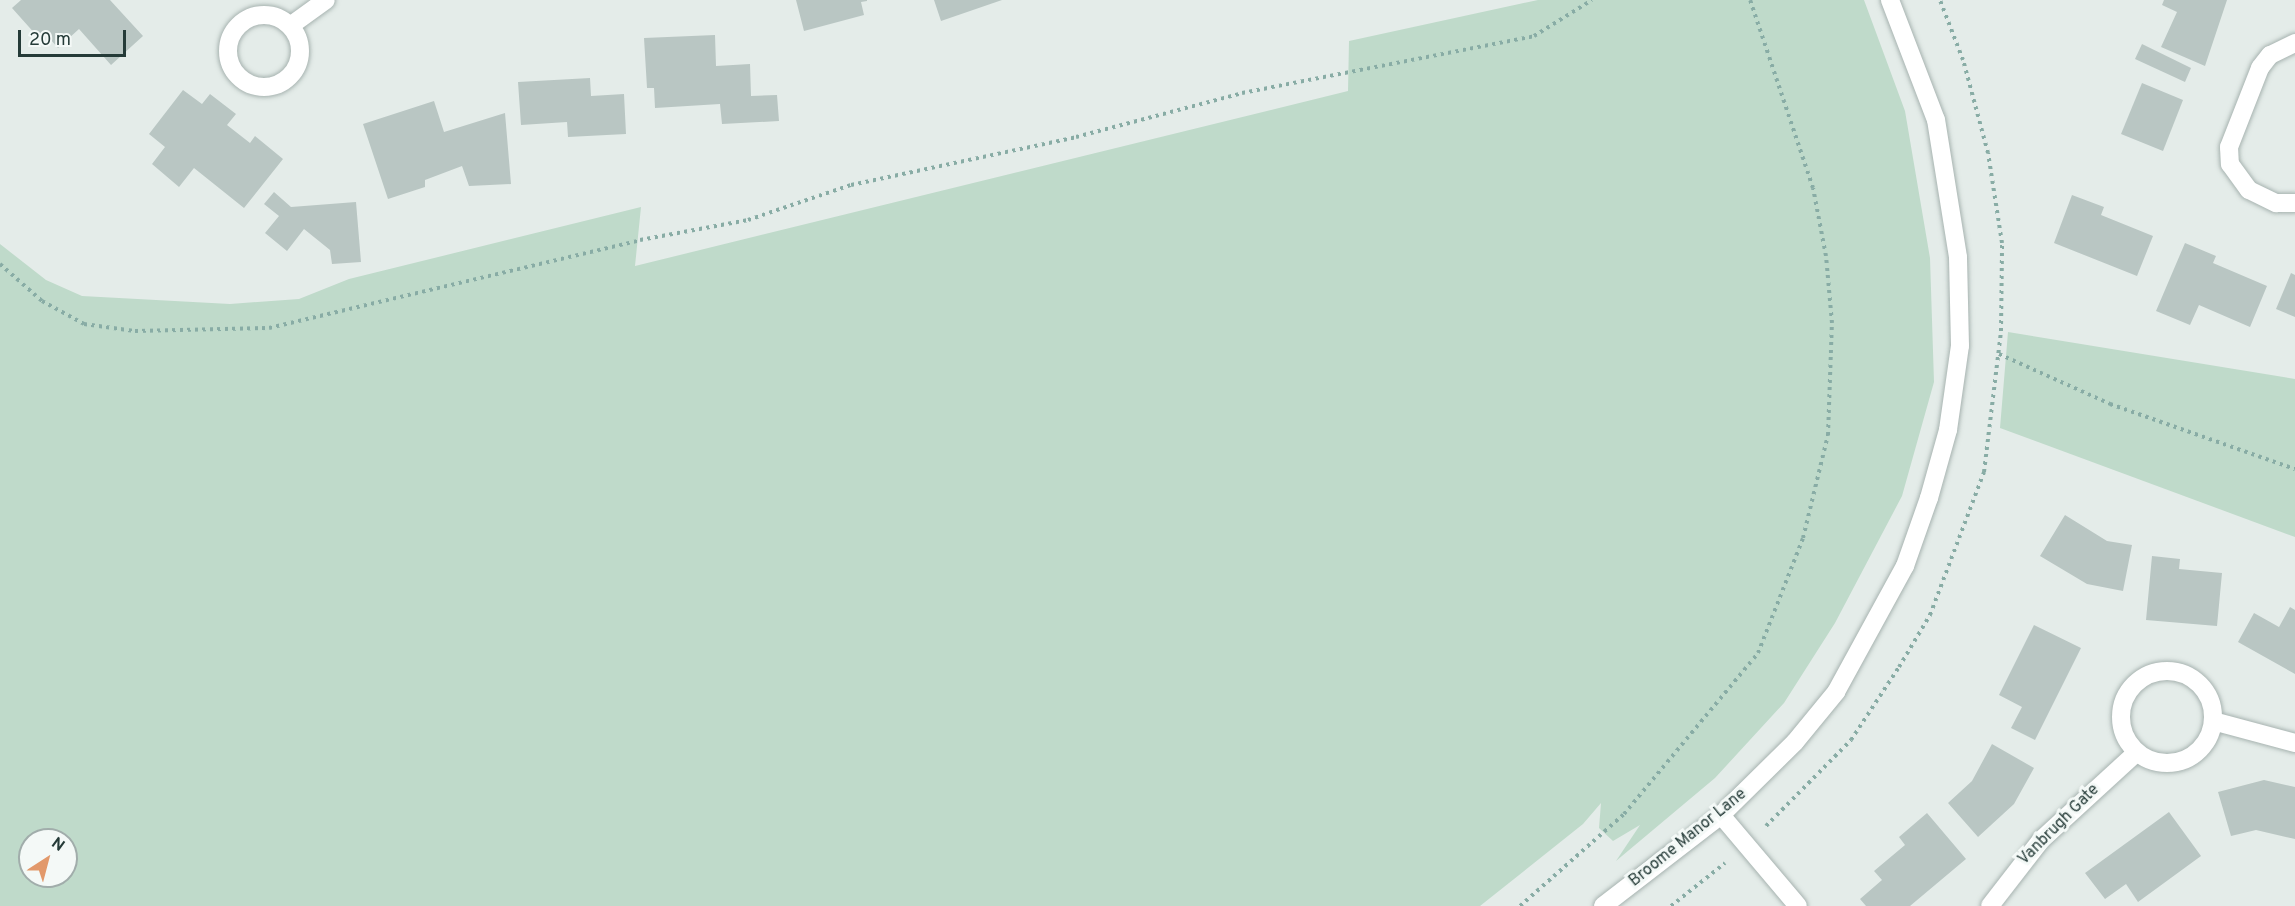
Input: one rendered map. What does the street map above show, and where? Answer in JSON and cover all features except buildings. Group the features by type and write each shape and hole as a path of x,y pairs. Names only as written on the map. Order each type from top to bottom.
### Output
{"street":[{"path":"290,26 326,0"},
{"name":"Broome Manor Lane","path":"1603,906 1721,815 1795,742 1836,692 1873,630 1905,566 1948,430 1960,345 1951,188 1936,120 1890,0"},
{"path":"268,15 290,26 300,46 296,70 278,85 243,82 227,51 235,28 268,15"},
{"path":"2295,44 2270,55 2260,68 2229,147 2230,164 2249,190 2276,203 2295,203"},
{"path":"2153,672 2183,673 2207,692 2213,722 2201,749 2188,759 2158,763 2137,752 2124,734 2122,704 2129,691 2153,672"},
{"path":"2213,722 2295,743"},
{"name":"Vanbrugh Gate","path":"1990,906 2041,840 2137,752"},
{"path":"1721,815 1798,906"}],"path":[{"path":"0,264 42,301 84,324 135,331 268,328 640,240 748,220 851,185 1076,137 1242,93 1533,36 1592,0"},
{"path":"1520,906 1624,814 1758,653 1803,538 1828,435 1832,323 1826,256 1813,188 1750,0"},
{"path":"1999,354 2110,404 2295,469"}],"green space":[{"path":"1538,0 1864,0 1905,111 1930,258 1934,382 1902,496 1835,623 1784,703 1715,778 1616,861 1640,825 1613,841 1599,828 1601,803 1583,824 1480,906 0,906 0,244 46,280 82,296 230,304 299,299 349,279 641,207 635,266 1348,91 1349,41"},
{"path":"2008,332 2295,379 2295,537 2000,428"}]}
